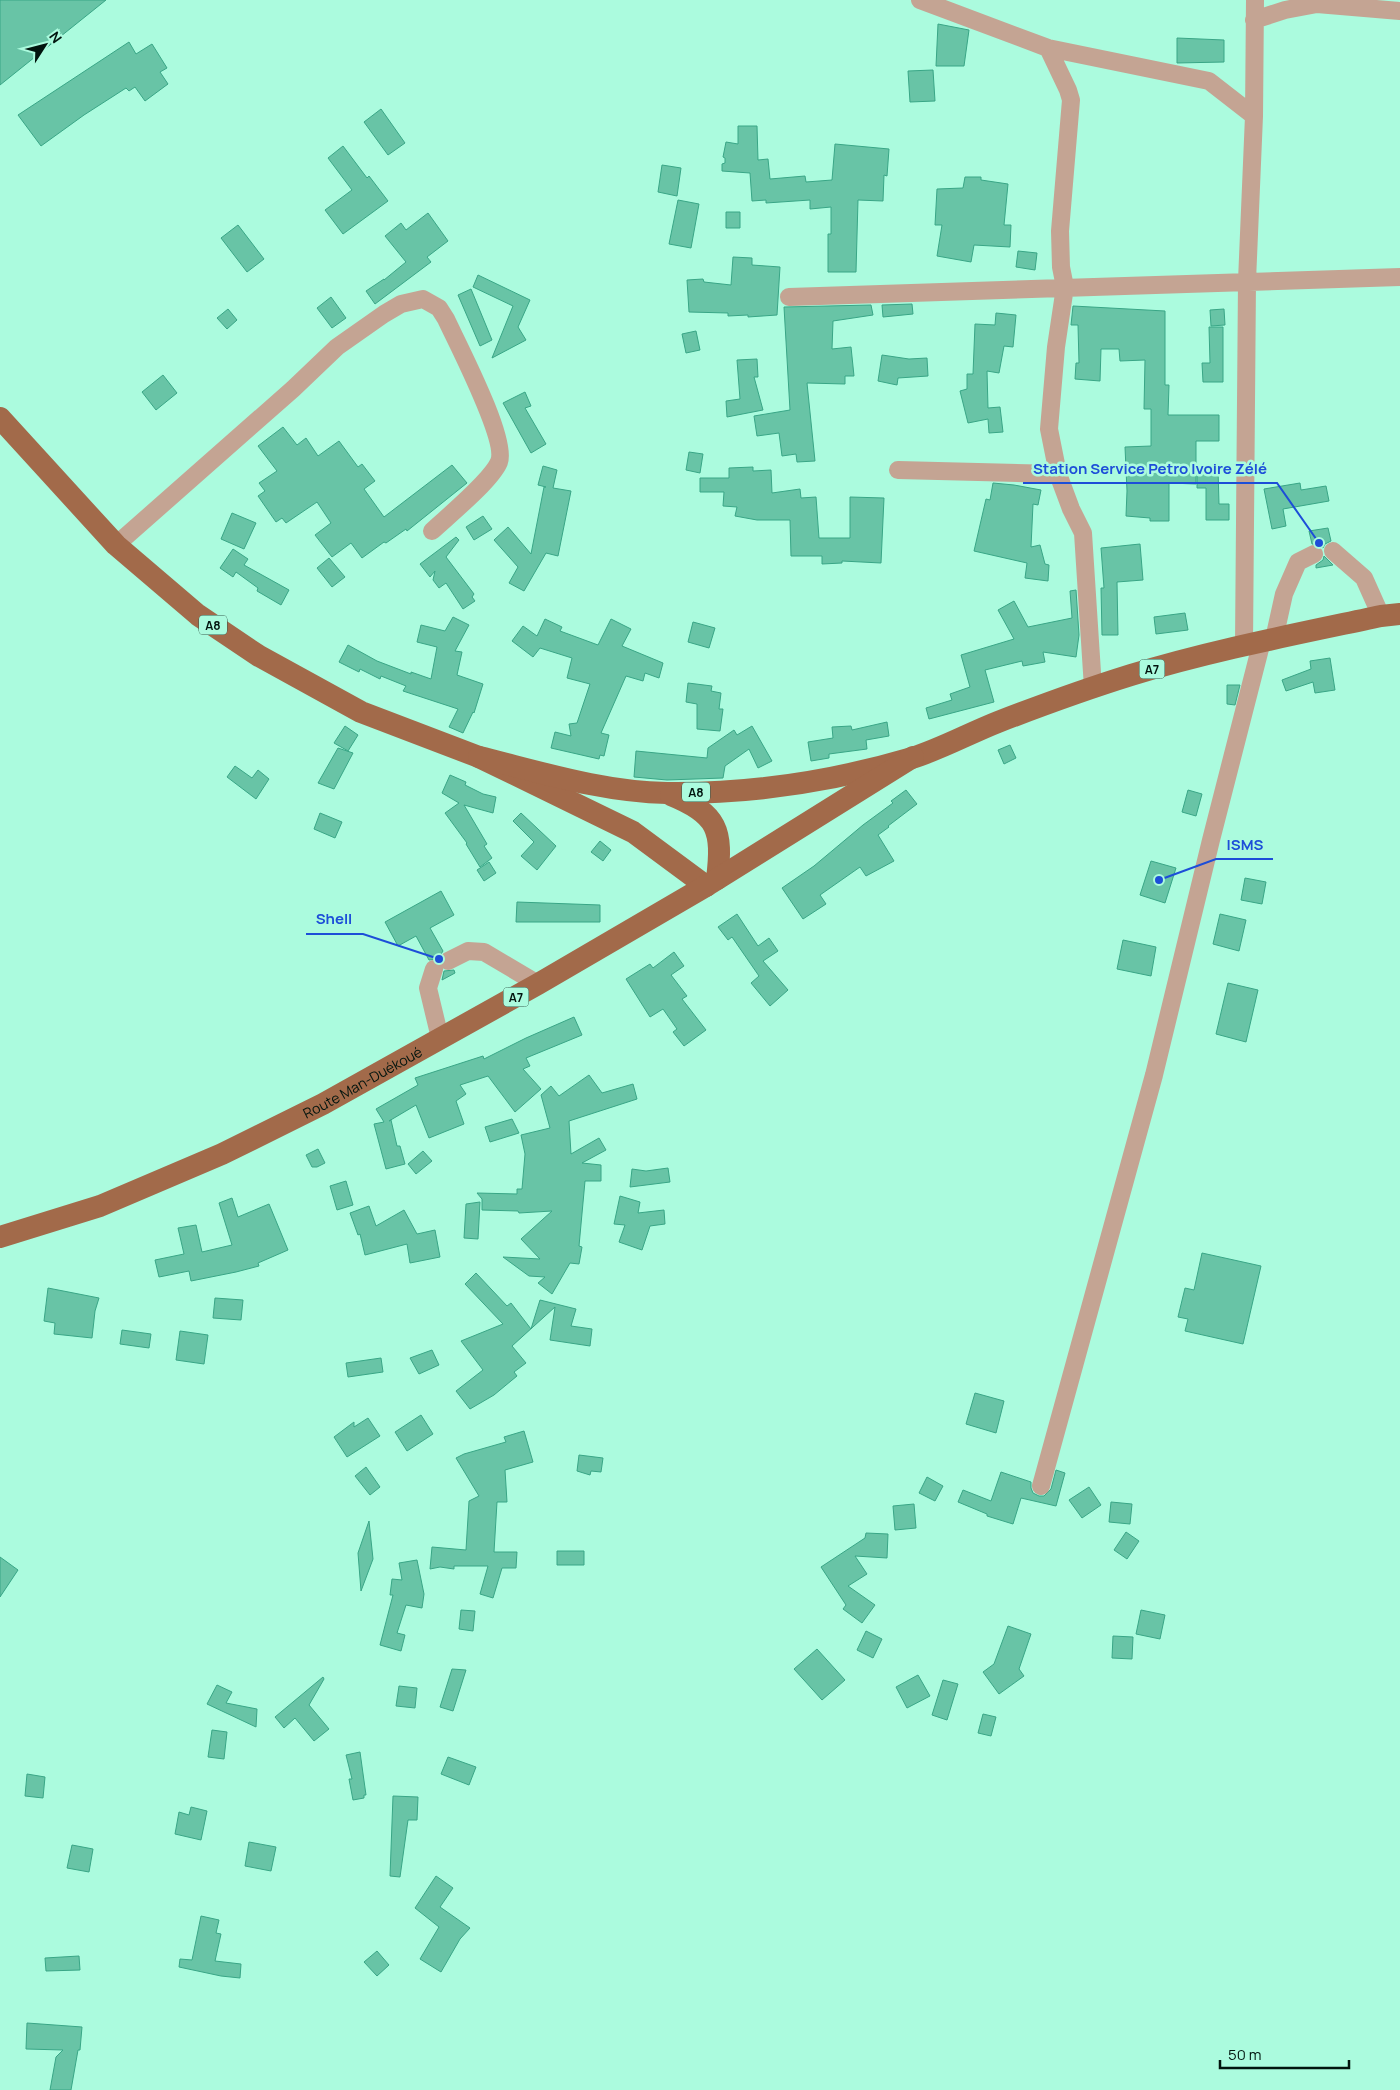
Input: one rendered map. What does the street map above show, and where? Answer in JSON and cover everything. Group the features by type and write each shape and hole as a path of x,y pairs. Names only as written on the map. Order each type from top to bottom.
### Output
{"main road":[{"name":"A8","path":"0,418 116,545 198,615 259,656 361,712 479,758 633,832 712,883 721,850 718,832 709,818 694,804 666,793"},
{"name":"A7","path":"712,883 913,757 1000,721 1093,688 1201,654 1391,615"},
{"name":"A8","path":"479,758 605,787 666,793 711,792 770,787 833,777 913,757"},
{"name":"Route Man-Duékoué","path":"0,1236 100,1206 222,1154 323,1104 538,984 712,883"}],"street":[{"path":"920,0 1048,48 1209,81 1254,116"},
{"path":"1255,0 1254,116 1247,281 1260,641"},
{"path":"1254,20 1285,10 1317,4 1400,11"},
{"path":"1048,48 1068,90 1070,100 1060,231 1061,267 1065,287 1056,347 1049,429 1058,474 1071,509 1083,533 1093,688"},
{"path":"789,297 1400,277"},
{"path":"116,545 285,396 337,347 401,304 424,299 440,308 446,319 493,424 499,446 500,460 492,474 432,531"},
{"path":"898,470 1058,474"},
{"path":"1333,550 1364,578 1391,615"},
{"path":"1041,1486 1154,1074 1260,641 1298,562 1314,554"},
{"path":"440,1038 428,988 442,965 468,951 484,952 538,984"}],"building":[{"path":"0,0 106,0 0,85"},
{"path":"938,24 969,30 964,66 936,66"},
{"path":"1177,38 1224,40 1224,62 1177,63"},
{"path":"129,42 136,54 152,44 167,68 160,72 168,84 145,101 135,87 129,91 126,88 41,146 18,115"},
{"path":"933,70 935,101 910,102 908,71"},
{"path":"381,109 405,143 388,155 364,122"},
{"path":"738,126 757,126 758,160 768,159 770,179 805,176 806,182 832,180 835,144 889,149 887,176 884,175 883,201 858,200 856,272 828,272 828,234 831,234 831,207 810,209 810,200 766,203 766,200 752,201 750,173 722,171 722,164 725,163 725,158 723,157 726,142 738,144"},
{"path":"343,146 367,178 369,176 388,201 343,234 325,210 352,190 328,158"},
{"path":"662,165 681,168 677,196 658,192"},
{"path":"965,177 981,177 981,180 1008,184 1004,225 1011,225 1010,247 974,245 971,262 937,256 942,225 935,225 937,189 963,188"},
{"path":"678,200 699,204 691,248 669,244"},
{"path":"726,212 740,212 740,228 726,228"},
{"path":"428,213 448,241 427,257 431,262 375,304 366,291 384,280 406,262 385,236 401,223 406,230"},
{"path":"238,225 264,259 247,272 221,238"},
{"path":"1018,251 1037,253 1035,270 1016,267"},
{"path":"733,257 752,258 752,265 780,267 777,315 748,317 748,315 728,316 728,313 689,312 687,280 703,279 704,282 731,285"},
{"path":"478,275 530,300 518,327 526,340 492,358 513,306 473,287"},
{"path":"471,289 492,340 480,346 458,295"},
{"path":"331,297 346,318 332,328 317,308"},
{"path":"912,304 913,314 883,317 882,305"},
{"path":"871,305 873,315 833,321 832,349 851,347 854,376 845,376 845,384 807,383 815,461 797,462 796,454 782,456 779,433 757,436 754,416 790,410 784,307"},
{"path":"1073,306 1165,311 1165,385 1169,385 1168,415 1219,415 1219,441 1196,441 1196,484 1169,483 1169,521 1150,521 1150,518 1126,516 1125,447 1151,446 1151,409 1144,409 1145,360 1120,361 1119,349 1101,349 1100,381 1075,379 1076,363 1079,363 1078,325 1071,325"},
{"path":"228,309 237,320 227,329 217,318"},
{"path":"1224,309 1225,325 1211,326 1210,310"},
{"path":"996,313 1016,315 1013,347 1004,346 999,373 987,371 988,408 1000,407 1003,432 989,433 988,419 968,423 960,391 967,389 967,374 973,374 975,324 995,325"},
{"path":"1209,327 1223,327 1223,382 1203,382 1202,363 1210,363"},
{"path":"696,331 700,350 686,353 682,334"},
{"path":"882,355 909,359 927,358 928,376 898,378 897,385 878,381"},
{"path":"757,359 758,377 754,377 763,410 727,417 726,401 740,399 737,360"},
{"path":"163,375 177,393 156,410 142,392"},
{"path":"525,392 531,406 525,408 546,444 531,453 503,403"},
{"path":"283,427 297,445 306,438 318,456 339,441 358,467 362,464 375,481 364,489 384,517 452,465 467,483 407,531 406,529 386,543 384,542 362,558 351,543 332,557 315,535 331,523 317,502 286,523 282,518 276,522 258,496 265,491 259,483 277,471 258,446"},
{"path":"689,452 703,454 700,473 686,470"},
{"path":"543,466 557,470 553,488 571,491 558,556 546,553 524,591 509,583 518,567 494,540 508,527 531,554 544,487 546,487 538,485"},
{"path":"753,467 753,471 771,470 772,493 800,489 801,498 816,497 819,538 850,538 850,497 884,498 881,563 842,561 842,563 822,564 822,556 791,556 790,520 757,520 735,516 737,507 723,506 724,492 700,492 700,478 729,478 729,468"},
{"path":"1206,469 1218,469 1219,504 1229,504 1229,520 1206,520 1206,488 1197,488 1197,472 1206,472"},
{"path":"993,483 1041,490 1038,505 1033,504 1031,547 1040,545 1045,564 1049,565 1048,581 1025,578 1027,563 974,551 986,499 990,500"},
{"path":"1300,483 1301,490 1326,486 1329,501 1283,509 1286,526 1272,529 1264,489"},
{"path":"232,513 256,523 244,549 221,539"},
{"path":"483,516 492,529 474,540 466,527"},
{"path":"1328,528 1331,541 1325,544 1323,548 1312,544 1309,531"},
{"path":"456,537 459,540 446,557 474,594 472,597 475,601 463,609 446,583 439,588 433,580 435,571 430,577 420,564"},
{"path":"1140,544 1143,580 1117,582 1118,635 1102,635 1101,588 1104,588 1101,548"},
{"path":"233,549 248,559 244,565 289,590 281,605 257,591 258,588 236,572 233,577 220,568"},
{"path":"1324,556 1333,565 1316,568 1316,565 1323,560"},
{"path":"329,558 345,577 332,587 317,568"},
{"path":"1076,590 1079,635 1076,657 1043,652 1045,662 1023,666 1022,661 985,670 994,702 929,719 926,708 952,700 950,694 970,687 961,655 1014,639 998,610 1014,601 1028,627 1072,618 1070,591"},
{"path":"1185,613 1188,630 1156,634 1154,617"},
{"path":"453,617 469,625 455,651 462,652 457,675 483,684 474,713 463,733 449,727 458,709 403,691 406,686 381,676 380,679 360,669 359,672 339,662 348,645 377,661 411,674 411,672 431,679 437,647 417,642 421,625 445,631"},
{"path":"545,619 562,627 560,631 598,645 611,619 631,629 622,646 663,663 659,678 645,673 643,681 626,676 601,733 609,735 604,756 600,755 599,759 551,748 555,732 571,736 569,724 577,723 590,684 567,678 572,658 540,648 533,657 512,641 523,626 537,636"},
{"path":"693,622 715,628 709,648 688,642"},
{"path":"1330,658 1335,690 1315,693 1313,682 1286,691 1282,680 1311,669 1310,661"},
{"path":"688,683 712,686 711,691 721,693 719,709 723,709 720,731 697,729 697,704 686,702"},
{"path":"1227,685 1240,685 1235,705 1227,704"},
{"path":"887,722 889,736 866,740 867,749 829,754 829,758 811,761 808,742 833,738 832,727 851,726 852,730"},
{"path":"345,726 358,735 348,751 334,743"},
{"path":"752,726 772,761 758,768 749,749 725,766 723,778 667,780 634,777 636,751 707,758 708,748 734,730 737,735"},
{"path":"1010,745 1016,758 1004,764 998,750"},
{"path":"338,748 353,753 334,789 318,783"},
{"path":"235,766 252,778 258,770 269,779 256,799 227,777"},
{"path":"450,775 466,782 465,785 483,794 496,797 493,813 464,805 487,844 484,846 492,858 480,867 467,843 445,813 459,803 442,793"},
{"path":"906,790 917,804 878,835 894,861 866,876 860,867 820,895 826,904 803,919 782,888 814,866 863,825 893,803 891,801"},
{"path":"1188,790 1202,794 1196,816 1182,812"},
{"path":"320,813 342,822 335,838 314,829"},
{"path":"521,813 556,846 537,870 521,856 534,842 513,821"},
{"path":"600,841 611,850 603,861 591,852"},
{"path":"1151,861 1176,868 1165,903 1140,895"},
{"path":"489,862 496,873 484,881 477,870"},
{"path":"1245,878 1266,882 1262,904 1241,900"},
{"path":"441,891 454,915 430,928 443,951 438,959 429,960 416,936 398,946 385,922"},
{"path":"517,902 600,905 600,922 516,922"},
{"path":"737,914 758,946 769,938 778,951 763,961 788,990 770,1006 751,983 759,976 732,937 728,940 718,927"},
{"path":"1220,914 1246,920 1239,951 1213,944"},
{"path":"1123,940 1156,947 1151,976 1117,969"},
{"path":"674,952 684,966 671,975 687,996 682,999 706,1030 684,1046 673,1032 677,1029 663,1009 650,1017 626,979 650,964 653,968"},
{"path":"454,970 455,973 442,980 444,971"},
{"path":"1228,983 1258,990 1246,1042 1216,1034"},
{"path":"574,1017 582,1035 526,1058 530,1066 523,1069 541,1089 515,1112 488,1076 460,1085 466,1094 456,1101 464,1124 429,1138 416,1105 389,1121 391,1120 397,1146 400,1146 405,1164 386,1169 374,1124 384,1122 376,1109 418,1085 415,1078 483,1056 484,1059"},
{"path":"589,1075 602,1093 633,1084 637,1099 569,1121 571,1154 599,1138 606,1150 582,1163 601,1165 601,1181 585,1181 579,1246 582,1247 579,1264 570,1263 552,1294 538,1283 545,1277 529,1276 503,1257 540,1259 521,1239 552,1211 519,1213 518,1211 482,1210 482,1199 477,1193 517,1194 517,1189 522,1189 525,1154 521,1135 550,1128 541,1095 551,1086 559,1096"},
{"path":"512,1119 519,1133 490,1142 485,1127"},
{"path":"318,1149 325,1163 312,1167 306,1155"},
{"path":"423,1151 432,1161 416,1174 408,1164"},
{"path":"668,1168 670,1182 630,1187 632,1169 646,1171"},
{"path":"346,1181 353,1205 337,1210 330,1186"},
{"path":"620,1196 640,1202 638,1213 664,1210 665,1224 650,1226 642,1250 619,1242 625,1225 614,1224"},
{"path":"232,1198 238,1217 269,1204 288,1250 258,1263 259,1266 236,1272 191,1281 189,1271 159,1277 155,1260 184,1254 178,1228 196,1225 202,1252 232,1245 219,1203"},
{"path":"480,1202 478,1239 464,1238 466,1204"},
{"path":"369,1206 376,1226 404,1210 417,1234 435,1230 440,1257 410,1263 407,1244 365,1255 360,1234 358,1235 350,1213"},
{"path":"1202,1253 1261,1266 1243,1344 1185,1331 1188,1319 1178,1317 1185,1288 1194,1290"},
{"path":"476,1273 507,1306 511,1303 531,1329 512,1346 526,1363 514,1372 517,1376 494,1395 470,1409 456,1391 483,1370 461,1341 503,1324 465,1284"},
{"path":"48,1288 99,1298 95,1311 92,1338 54,1334 55,1323 44,1321"},
{"path":"215,1298 243,1300 241,1320 213,1318"},
{"path":"540,1300 576,1309 571,1326 592,1329 590,1346 550,1340 555,1307 531,1329"},
{"path":"122,1330 151,1334 149,1348 120,1344"},
{"path":"180,1331 208,1335 204,1364 176,1360"},
{"path":"432,1350 439,1365 419,1374 410,1358"},
{"path":"381,1358 383,1372 348,1377 346,1363"},
{"path":"975,1393 1004,1401 996,1433 966,1424"},
{"path":"421,1415 433,1434 407,1451 395,1432"},
{"path":"368,1418 380,1436 347,1457 334,1437 354,1422 354,1427"},
{"path":"524,1431 533,1462 505,1470 507,1502 497,1502 494,1552 517,1552 516,1568 502,1568 493,1598 480,1594 488,1566 454,1566 454,1569 440,1567 430,1569 432,1547 466,1550 469,1501 479,1496 456,1458 506,1442 504,1437"},
{"path":"579,1455 603,1458 601,1472 591,1471 590,1475 577,1471"},
{"path":"366,1467 380,1487 370,1495 355,1476"},
{"path":"1056,1470 1065,1473 1056,1506 1021,1498 1013,1524 987,1516 987,1514 958,1502 963,1490 991,1501 1001,1472 1031,1482 1033,1493 1044,1496 1051,1489"},
{"path":"927,1477 943,1486 935,1501 919,1493"},
{"path":"1089,1487 1101,1505 1082,1518 1069,1500"},
{"path":"1111,1502 1132,1504 1130,1524 1109,1522"},
{"path":"914,1504 916,1528 895,1530 893,1506"},
{"path":"369,1521 373,1559 361,1591 358,1553"},
{"path":"1126,1532 1139,1541 1127,1559 1114,1550"},
{"path":"866,1533 888,1534 887,1558 855,1556 867,1574 848,1586 875,1605 862,1623 843,1609 846,1605 821,1567 865,1538"},
{"path":"557,1551 584,1551 584,1565 557,1565"},
{"path":"0,1557 18,1570 0,1597"},
{"path":"417,1560 424,1594 422,1608 406,1605 397,1633 405,1635 401,1651 380,1645 393,1595 390,1595 392,1579 402,1580 399,1563"},
{"path":"461,1610 475,1611 473,1631 459,1629"},
{"path":"1141,1610 1165,1615 1160,1639 1136,1634"},
{"path":"1008,1626 1031,1634 1019,1669 1024,1676 999,1694 983,1672 994,1664"},
{"path":"866,1631 882,1639 873,1658 857,1650"},
{"path":"1113,1636 1133,1637 1132,1659 1112,1658"},
{"path":"817,1649 845,1680 822,1700 794,1669"},
{"path":"452,1669 466,1670 453,1711 440,1707"},
{"path":"918,1675 930,1696 907,1708 896,1687"},
{"path":"323,1677 324,1679 309,1705 329,1729 314,1741 295,1718 284,1728 275,1717"},
{"path":"943,1680 958,1684 947,1720 932,1715"},
{"path":"217,1685 232,1692 226,1703 257,1709 256,1727 207,1704"},
{"path":"399,1686 417,1688 415,1708 396,1706"},
{"path":"983,1714 996,1717 991,1736 978,1733"},
{"path":"212,1730 227,1732 224,1759 208,1757"},
{"path":"360,1752 366,1795 364,1795 364,1798 353,1800 349,1779 352,1779 346,1755"},
{"path":"448,1757 476,1767 469,1785 441,1774"},
{"path":"27,1774 45,1777 43,1798 25,1796"},
{"path":"393,1796 418,1797 417,1820 408,1820 400,1877 390,1876"},
{"path":"191,1807 207,1811 201,1840 175,1834 179,1812 189,1815"},
{"path":"249,1842 276,1847 271,1871 245,1866"},
{"path":"72,1845 93,1849 89,1872 67,1868"},
{"path":"436,1876 453,1888 440,1907 470,1928 460,1939 441,1972 420,1959 439,1927 415,1908"},
{"path":"201,1916 219,1920 216,1933 221,1934 215,1961 241,1964 240,1978 179,1967 180,1959 192,1960"},
{"path":"377,1951 389,1965 377,1976 364,1962"},
{"path":"79,1956 80,1970 46,1971 45,1958"},
{"path":"27,2023 82,2027 80,2050 78,2050 71,2090 50,2090 56,2057 63,2050 26,2049"}],"place":[{"name":"Station Service Petro Ivoire Zélé","path":"1319,543"},
{"name":"ISMS","path":"1159,880"},
{"name":"Shell","path":"439,959"}]}
